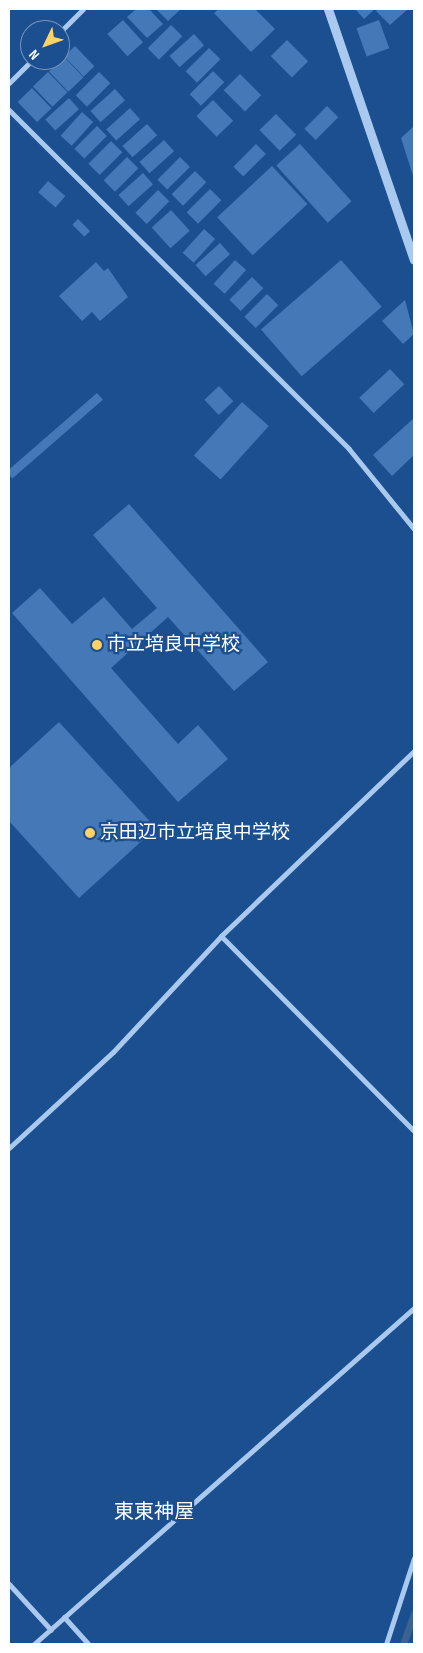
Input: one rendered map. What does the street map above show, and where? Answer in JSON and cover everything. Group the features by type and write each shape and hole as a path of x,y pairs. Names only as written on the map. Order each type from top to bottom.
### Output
{"street":[{"path":"70,22 83,9"},
{"path":"328,9 414,260"},
{"path":"9,83 22,70"},
{"path":"9,110 342,442 414,529"},
{"path":"9,1148 113,1052 221,936 414,751"},
{"path":"221,936 414,1131"},
{"path":"34,1644 414,1308"},
{"path":"386,1644 414,1558"},
{"path":"9,1584 51,1630"},
{"path":"64,1617 88,1644"}],"building":[{"path":"136,9 149,9 163,24 147,38 127,17"},
{"path":"156,9 181,9 168,21"},
{"path":"219,9 255,9 275,29 251,52 214,13"},
{"path":"355,9 375,9 364,19"},
{"path":"378,9 408,9 390,25 376,11"},
{"path":"123,20 143,42 127,56 107,34"},
{"path":"379,20 389,48 367,56 356,28"},
{"path":"171,25 182,36 159,60 148,48"},
{"path":"194,34 204,45 180,67 169,56"},
{"path":"287,40 308,61 292,77 271,56"},
{"path":"75,46 94,66 84,77 70,62 70,51"},
{"path":"209,48 220,59 197,83 186,71"},
{"path":"70,63 83,77 68,92 49,72 70,70"},
{"path":"213,71 224,82 201,106 190,94"},
{"path":"48,72 67,92 52,107 33,87"},
{"path":"99,72 110,83 87,107 76,95"},
{"path":"240,74 261,95 245,111 224,90"},
{"path":"32,88 51,108 37,122 18,102"},
{"path":"115,89 125,100 101,122 90,111"},
{"path":"69,98 79,109 55,131 45,119"},
{"path":"213,100 233,121 217,137 196,116"},
{"path":"327,106 338,117 316,140 304,129"},
{"path":"130,108 140,119 116,141 106,129"},
{"path":"82,112 93,122 72,146 61,136"},
{"path":"276,114 296,135 280,151 259,130"},
{"path":"147,124 157,135 133,157 122,146"},
{"path":"97,126 107,136 84,159 74,149"},
{"path":"414,126 414,179 401,138"},
{"path":"164,140 174,151 150,173 139,162"},
{"path":"111,141 122,152 100,175 88,164"},
{"path":"256,144 266,154 243,177 233,167"},
{"path":"300,144 352,201 328,223 276,165"},
{"path":"127,157 138,168 115,192 104,180"},
{"path":"180,157 190,167 167,190 157,180"},
{"path":"272,166 307,204 253,255 217,217"},
{"path":"195,171 206,182 183,206 172,194"},
{"path":"143,173 153,184 129,206 118,195"},
{"path":"48,181 65,196 56,207 38,192"},
{"path":"210,189 221,200 198,224 187,212"},
{"path":"158,190 169,201 147,224 135,213"},
{"path":"171,210 190,231 170,248 152,227"},
{"path":"78,219 90,231 84,237 72,225"},
{"path":"204,229 215,239 194,263 183,253"},
{"path":"220,243 230,254 206,276 195,265"},
{"path":"235,260 246,270 225,294 214,284"},
{"path":"341,260 382,307 302,376 261,330"},
{"path":"96,262 104,271 108,268 128,297 100,321 92,312 82,321 59,296"},
{"path":"252,277 263,288 241,311 229,300"},
{"path":"267,294 278,305 256,328 244,317"},
{"path":"405,300 414,334 403,344 382,321"},
{"path":"390,369 404,384 374,413 359,398"},
{"path":"219,386 233,401 219,415 204,400"},
{"path":"97,393 103,400 12,479 9,475 9,469"},
{"path":"242,402 269,426 221,480 194,456"},
{"path":"414,418 414,455 392,476 373,455"},
{"path":"129,504 268,662 234,691 168,617 111,668 178,744 198,725 228,759 178,802 12,613 40,588 72,624 104,597 132,629 157,608 93,535"},
{"path":"59,722 156,828 79,898 9,821 9,768"}],"waterway":[{"path":"403,1644 414,1613"}],"place":[{"name":"市立培良中学校","path":"97,645"},
{"name":"京田辺市立培良中学校","path":"90,833"}],"district":[{"name":"東東神屋","path":"154,1512"}]}
